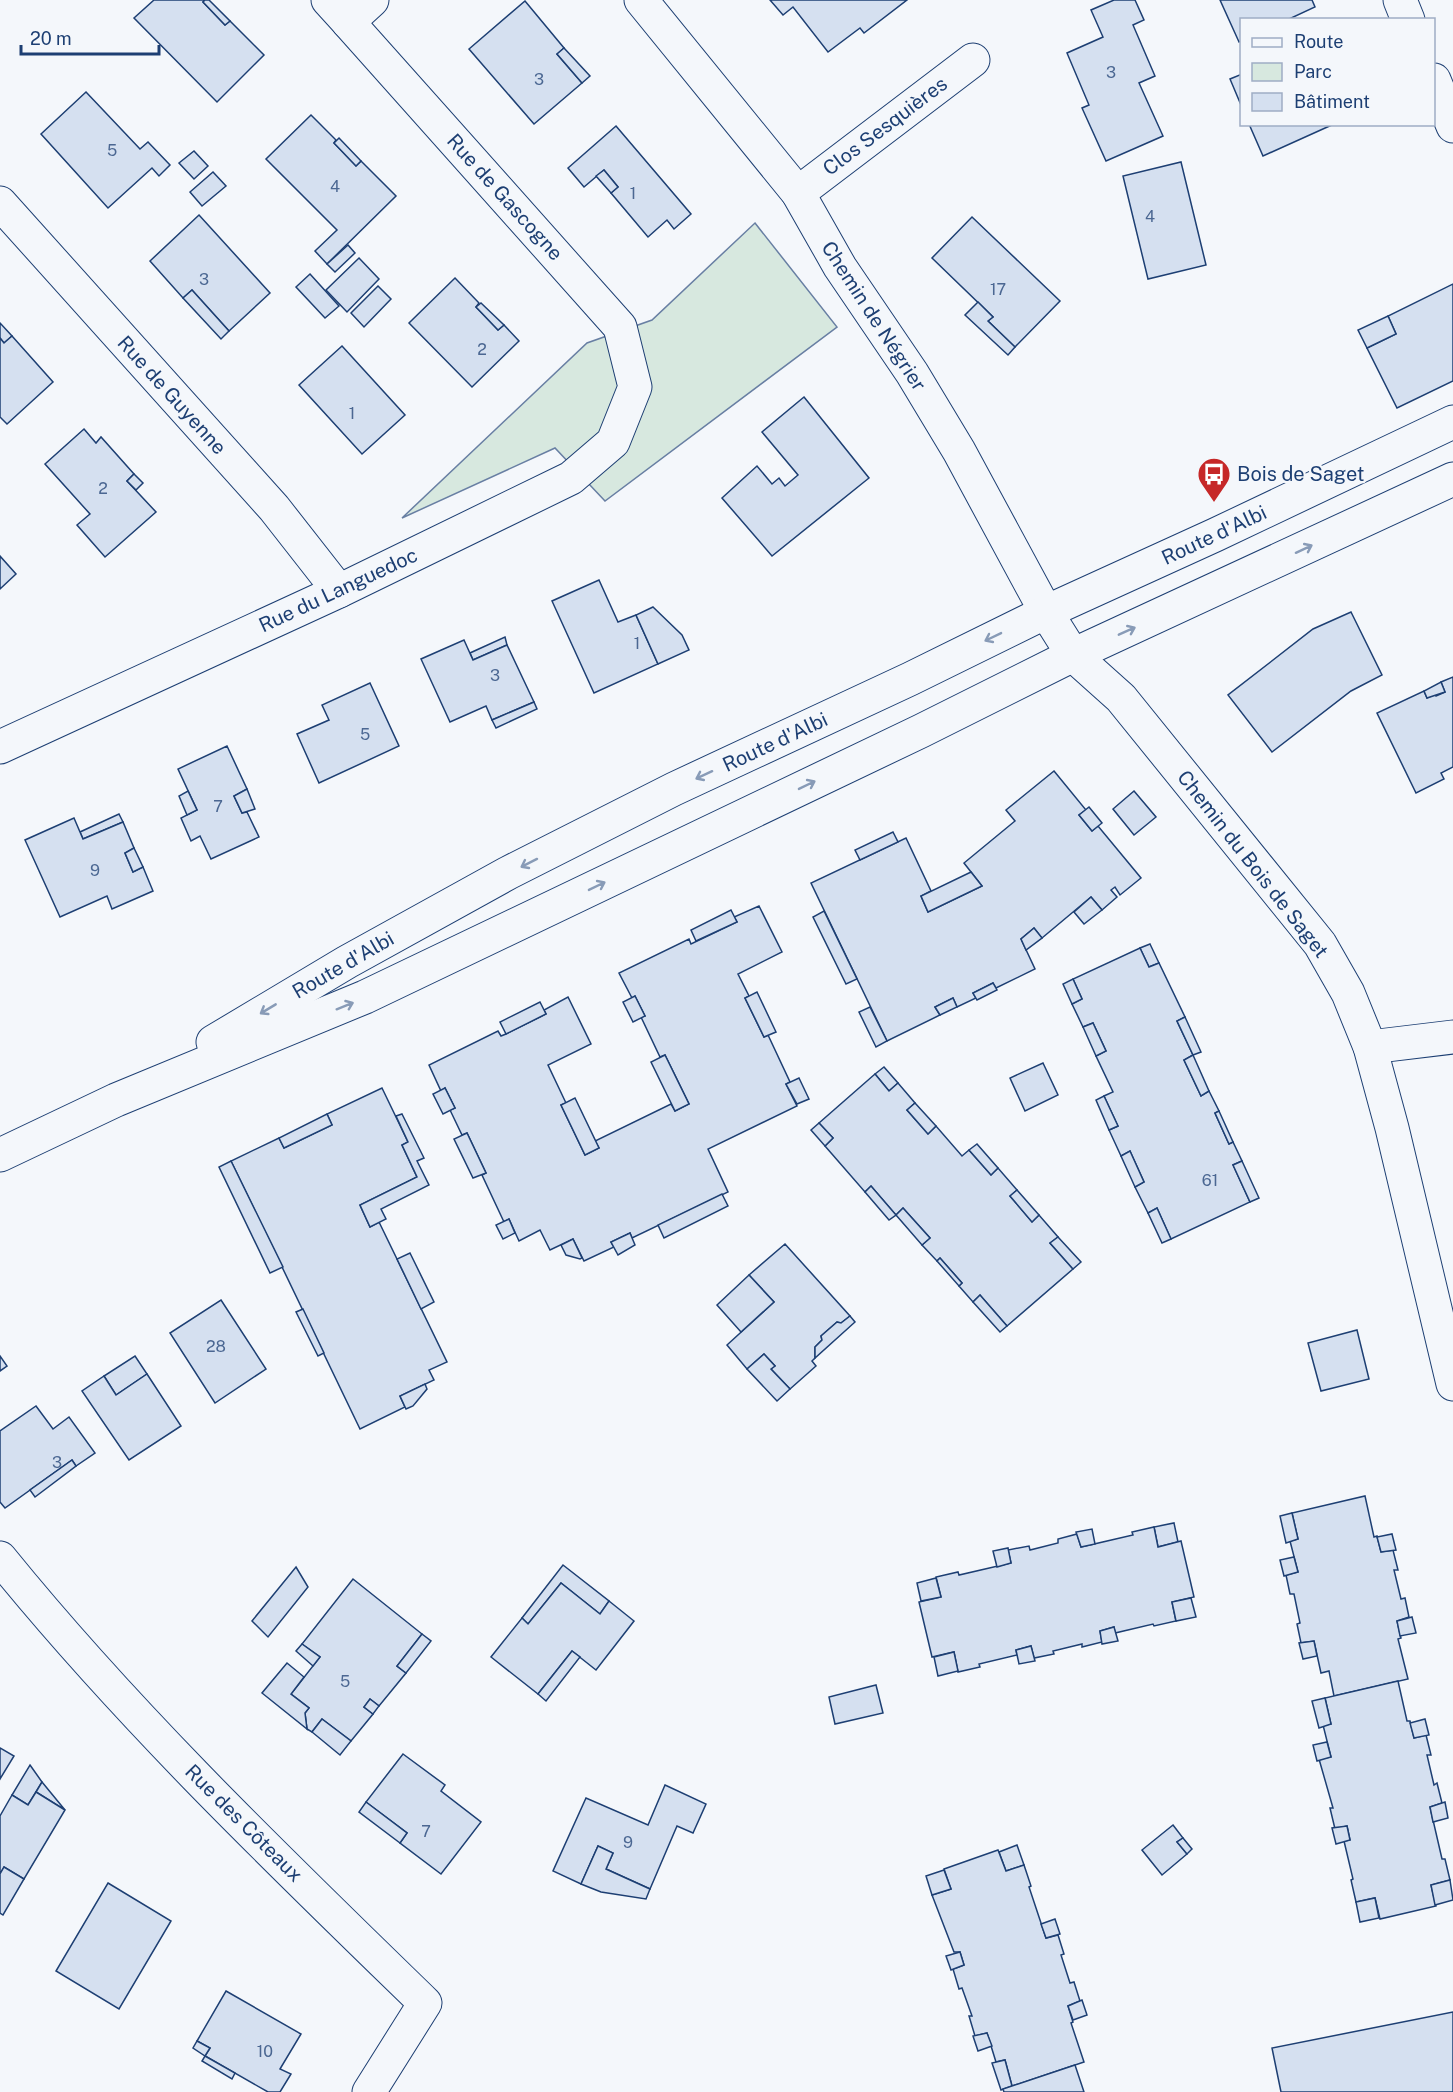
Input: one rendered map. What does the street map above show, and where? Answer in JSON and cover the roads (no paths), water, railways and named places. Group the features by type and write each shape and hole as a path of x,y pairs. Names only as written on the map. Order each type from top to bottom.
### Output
{"street":[{"name":"Rue de Gascogne","path":"372,0 338,11 620,327 636,387"},
{"name":"Chemin de Négrier","path":"640,0 798,193 840,267 912,373 959,451 1046,612 1073,655"},
{"path":"1400,0 1407,18"},
{"name":"Clos Sesquières","path":"798,193 973,60"},
{"path":"1435,82 1453,126"},
{"name":"Rue de Guyenne","path":"0,203 274,508 339,591"},
{"name":"Rue du Languedoc","path":"0,747 339,591 571,477 613,442 636,387"},
{"name":"Route d'Albi","path":"116,1100 347,962 508,873 674,789 1453,422"},
{"name":"Route d'Albi","path":"0,1155 116,1100 375,992 921,731 1073,655 1453,479"},
{"name":"Chemin du Bois de Saget","path":"1073,655 1121,698 1320,944 1348,993 1370,1047 1392,1128 1453,1384"},
{"path":"1370,1047 1453,1037"},
{"name":"Rue des Côteaux","path":"0,1558 54,1624 243,1825 425,2002 369,2092"}],"place":[{"name":"Bois de Saget","path":"1214,503"}]}
